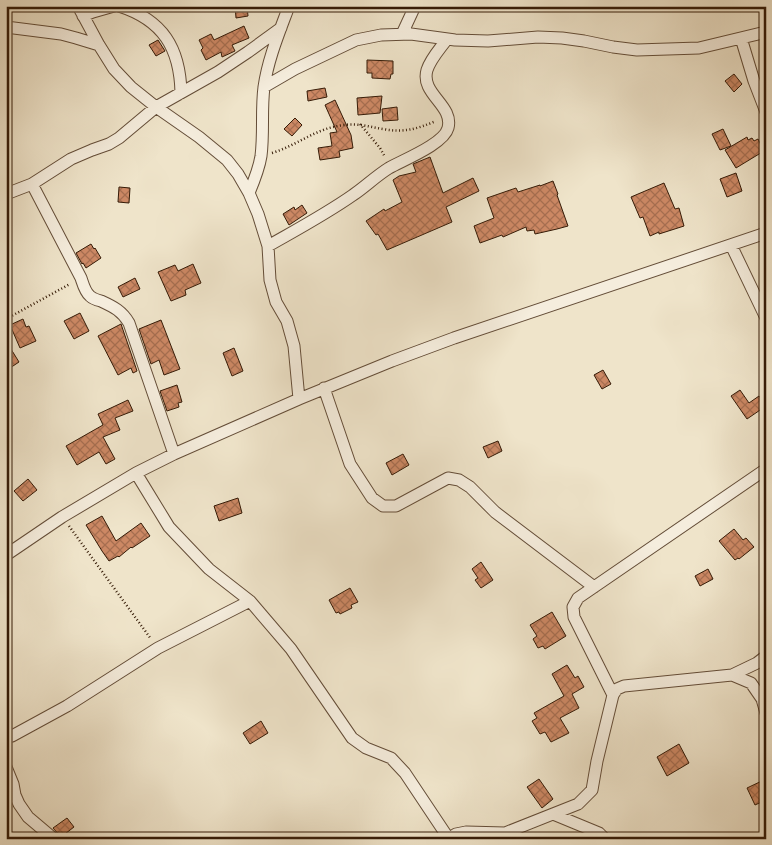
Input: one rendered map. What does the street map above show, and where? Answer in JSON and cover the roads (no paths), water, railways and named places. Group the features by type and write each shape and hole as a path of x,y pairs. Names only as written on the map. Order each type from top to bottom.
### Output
{"street":[{"path":"81,11 93,12 114,6"},
{"path":"118,6 130,9 144,17 155,24 164,34 177,60 181,94"},
{"path":"249,193 261,156 264,87 270,60 289,6"},
{"path":"402,34 415,6"},
{"path":"81,11 114,69 131,87 156,108 199,137 227,160 249,193 268,246 270,280 276,302 287,321 294,346 299,399"},
{"path":"6,27 61,34 99,45"},
{"path":"6,194 32,184 71,159 119,138 156,108 225,67 281,28"},
{"path":"264,87 295,69 356,40 381,35 410,34 447,39 488,41 538,37 562,38 637,50 699,48 766,32"},
{"path":"741,38 766,112"},
{"path":"268,246 353,195 390,167 412,157 444,136 448,130 448,115 432,94 426,76 431,61 447,39"},
{"path":"32,184 86,292 91,298 120,310 129,324 174,454"},
{"path":"6,555 62,517 136,473 174,454 324,388 454,338 766,233"},
{"path":"731,245 766,318"},
{"path":"324,388 350,464 372,498 383,506 396,506 448,478 459,480 470,487 495,512 594,587"},
{"path":"613,696 574,617 573,607 578,598 766,469"},
{"path":"136,473 169,527 209,568 250,601 291,649 352,738 366,748 391,758 397,764 449,839 456,834 466,832 506,833 578,804 592,790 613,696 618,689 624,686 732,675 757,663 766,656"},
{"path":"6,737 12,736 67,706 158,648 250,601"},
{"path":"732,675 751,683 762,699 766,713"},
{"path":"6,767 19,804 28,817 54,839"},
{"path":"553,814 599,833 604,839"}]}
